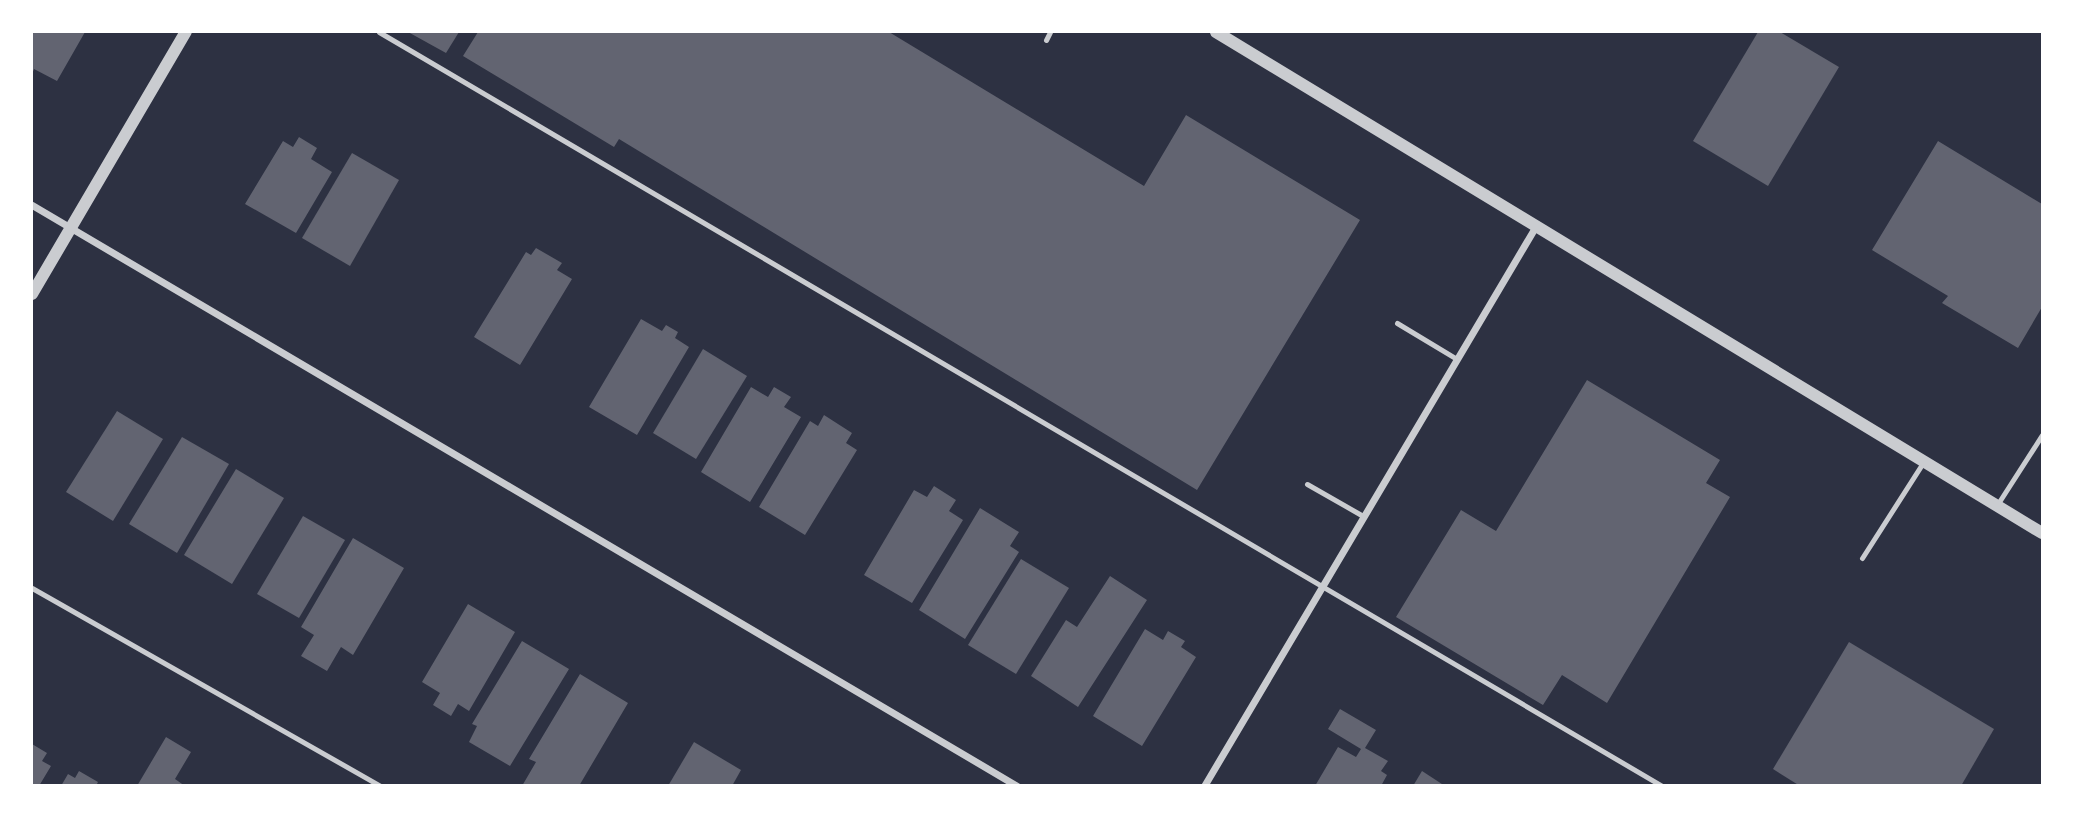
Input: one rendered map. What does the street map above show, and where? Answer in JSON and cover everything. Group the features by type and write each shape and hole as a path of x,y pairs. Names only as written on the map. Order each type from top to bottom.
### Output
{"street":[{"path":"32,294 186,32"},
{"path":"1216,32 1537,224 2042,533"},
{"path":"32,205 1017,786"},
{"path":"1203,786 1537,224"}],"lane":[{"path":"379,32 1661,786"},
{"path":"1045,40 1050,32"},
{"path":"1397,323 1457,359"},
{"path":"1997,505 2042,435"},
{"path":"1861,558 1924,461"},
{"path":"1307,484 1363,516"},
{"path":"32,589 381,786"}],"building":[{"path":"32,32 85,32 57,81 34,69 32,74"},
{"path":"408,32 459,32 446,53"},
{"path":"478,32 889,32 1144,186 1186,115 1360,220 1197,490 619,139 614,147 463,56"},
{"path":"1758,32 1780,32 1839,67 1768,186 1693,141"},
{"path":"299,137 317,148 311,159 332,172 296,233 245,204 283,141 293,147"},
{"path":"1938,141 2042,204 2042,307 2018,348 1942,303 1948,296 1872,250"},
{"path":"352,153 399,180 350,266 302,238"},
{"path":"536,248 562,263 557,270 572,279 520,365 474,337 526,252 531,255"},
{"path":"641,319 662,331 666,325 678,332 675,338 689,347 637,435 589,407"},
{"path":"703,349 747,376 696,459 653,433"},
{"path":"1587,380 1720,460 1706,483 1730,497 1607,703 1562,675 1543,705 1396,617 1461,510 1496,531"},
{"path":"751,387 768,397 774,387 791,397 784,407 801,417 750,502 701,472"},
{"path":"117,411 163,439 113,521 66,492"},
{"path":"824,415 852,433 846,443 857,450 805,535 759,507 810,421 818,426"},
{"path":"182,437 229,464 177,553 129,524"},
{"path":"236,469 284,498 232,584 184,555"},
{"path":"934,486 956,500 949,511 963,520 912,603 864,575 914,490 927,497"},
{"path":"980,508 1019,532 1010,546 1019,552 965,639 919,610"},
{"path":"303,516 345,540 299,618 257,594"},
{"path":"353,538 404,568 353,655 341,647 327,671 301,656 314,635 301,627"},
{"path":"1021,559 1069,588 1016,674 968,645"},
{"path":"1110,576 1147,600 1078,707 1031,676 1066,620 1077,627"},
{"path":"468,604 515,632 469,711 458,704 451,716 433,705 440,693 422,682"},
{"path":"1145,629 1163,640 1168,631 1185,641 1181,647 1196,657 1142,746 1093,716"},
{"path":"522,641 569,669 510,766 469,742 477,726 472,724"},
{"path":"1849,642 1994,729 1961,786 1800,786 1773,769"},
{"path":"580,674 628,703 579,786 522,786 536,762 529,759"},
{"path":"1340,709 1376,730 1365,748 1388,761 1381,771 1387,775 1381,786 1315,786 1338,747 1356,757 1361,749 1328,729"},
{"path":"166,737 191,752 175,779 185,786 137,786"},
{"path":"694,742 741,770 732,786 668,786"},
{"path":"32,744 47,753 42,761 51,766 39,786 32,786"},
{"path":"79,771 98,782 96,786 61,786 68,774 75,778"},
{"path":"1422,771 1445,786 1413,786"}]}
